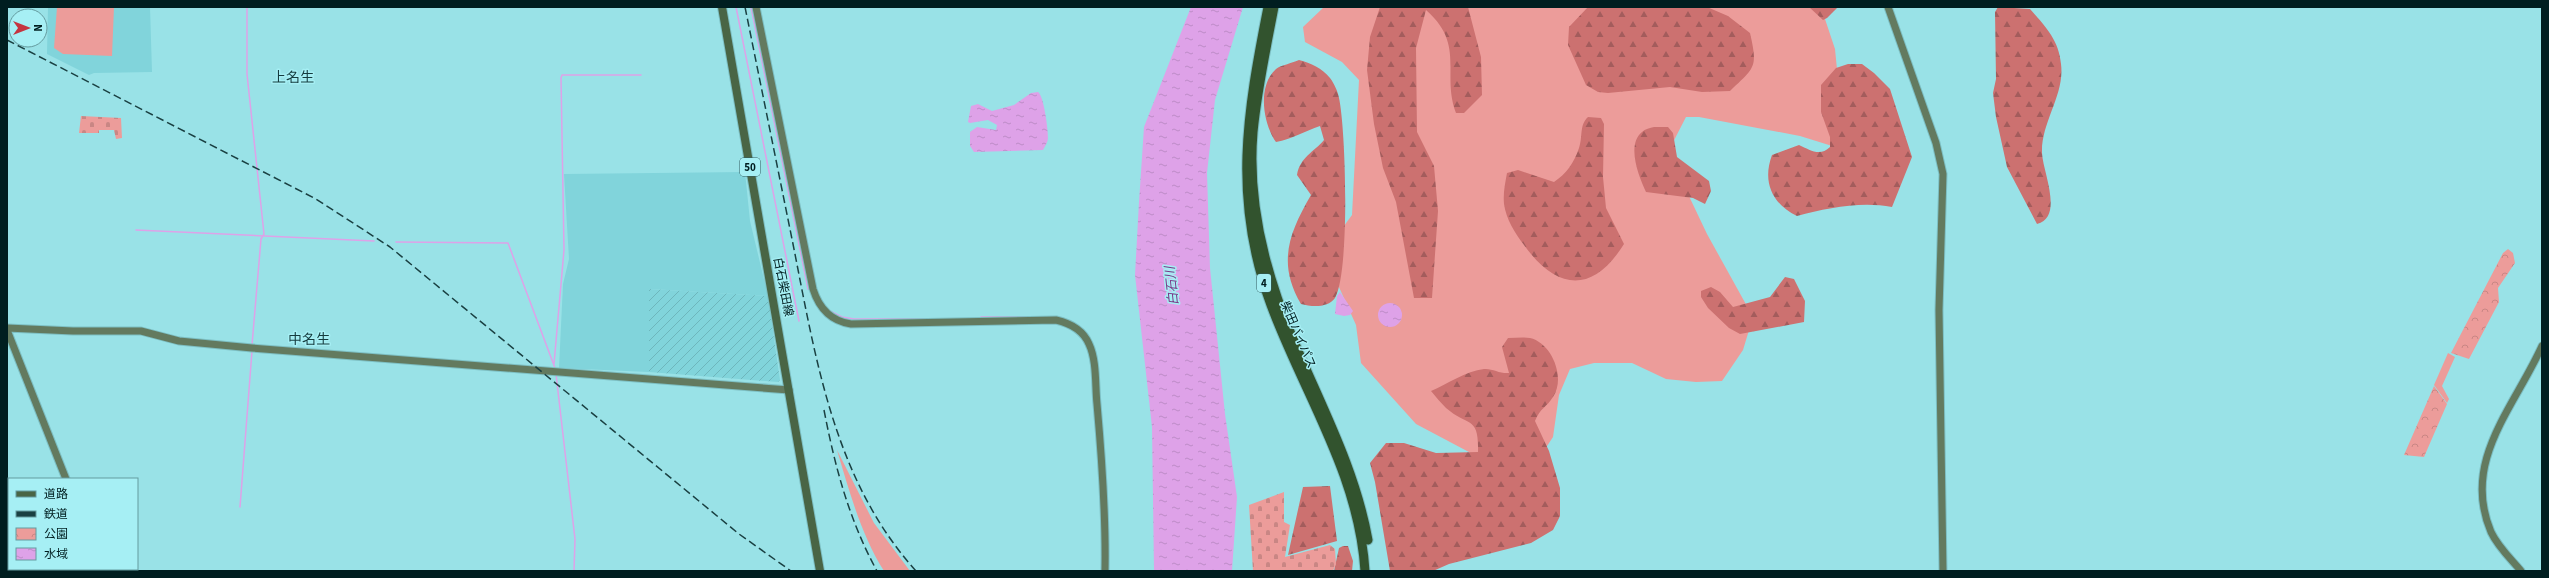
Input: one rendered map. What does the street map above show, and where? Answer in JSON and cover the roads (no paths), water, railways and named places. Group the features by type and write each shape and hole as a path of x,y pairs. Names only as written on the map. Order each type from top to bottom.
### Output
{"highway":[{"name":"柴田バイパス","path":"1268,7 1247,131 1248,197 1256,251 1265,288 1280,328 1344,473 1365,544 1371,571"},
{"name":"柴田バイパス","path":"1274,7 1258,88 1253,133 1252,169 1259,228 1265,258 1282,312 1346,461 1359,499 1365,544 1365,571"}],"main road":[{"name":"白石柴田線","path":"722,7 820,571"}],"street":[{"path":"756,7 813,289 822,309 835,319 851,324 1056,320 1076,328 1089,343 1094,374 1103,475 1106,526 1105,571"},
{"path":"1888,7 1936,143 1943,174 1939,310 1943,571"},
{"path":"66,478 7,329 141,331 179,341 556,373 788,390"},
{"path":"2521,571 2492,533 2484,511 2482,479 2484,459 2491,442 2542,346"}],"water":[{"name":"白石川","path":"1191,7 1243,7 1215,100 1207,173 1210,268 1225,414 1237,497 1232,571 1154,571 1152,427 1135,275 1139,202 1144,127"},
{"path":"1038,92 1044,106 1048,134 1048,141 1043,150 974,152 970,146 970,132 977,127 996,130 997,125 988,120 968,122 971,106 978,104 992,111 1014,105 1031,93"},
{"path":"1340,292 1353,311 1350,315 1344,316 1335,314 1337,296"},
{"path":"1390,303 1399,306 1402,315 1399,324 1390,327 1381,324 1378,315 1381,306"}],"waterway":[{"path":"247,7 247,74 264,234 261,239 252,345"},
{"path":"736,7 799,321"},
{"path":"751,7 808,289"},
{"path":"554,364 564,250 561,78 562,75 641,75"},
{"path":"136,230 374,241"},
{"path":"396,242 508,243 555,368"},
{"path":"828,310 842,317 854,319 937,319"},
{"path":"981,317 1039,317"},
{"path":"240,507 252,351"},
{"path":"556,374 575,539 574,571"}],"railway":[{"path":"745,7 810,331 832,417 847,458 865,498 888,536 916,571"},
{"path":"7,40 316,199 390,247 739,534 791,571"},
{"path":"824,410 844,493 858,532 877,571"}],"district":[{"name":"上名生","path":"293,78"},
{"name":"中名生","path":"309,340"}]}
